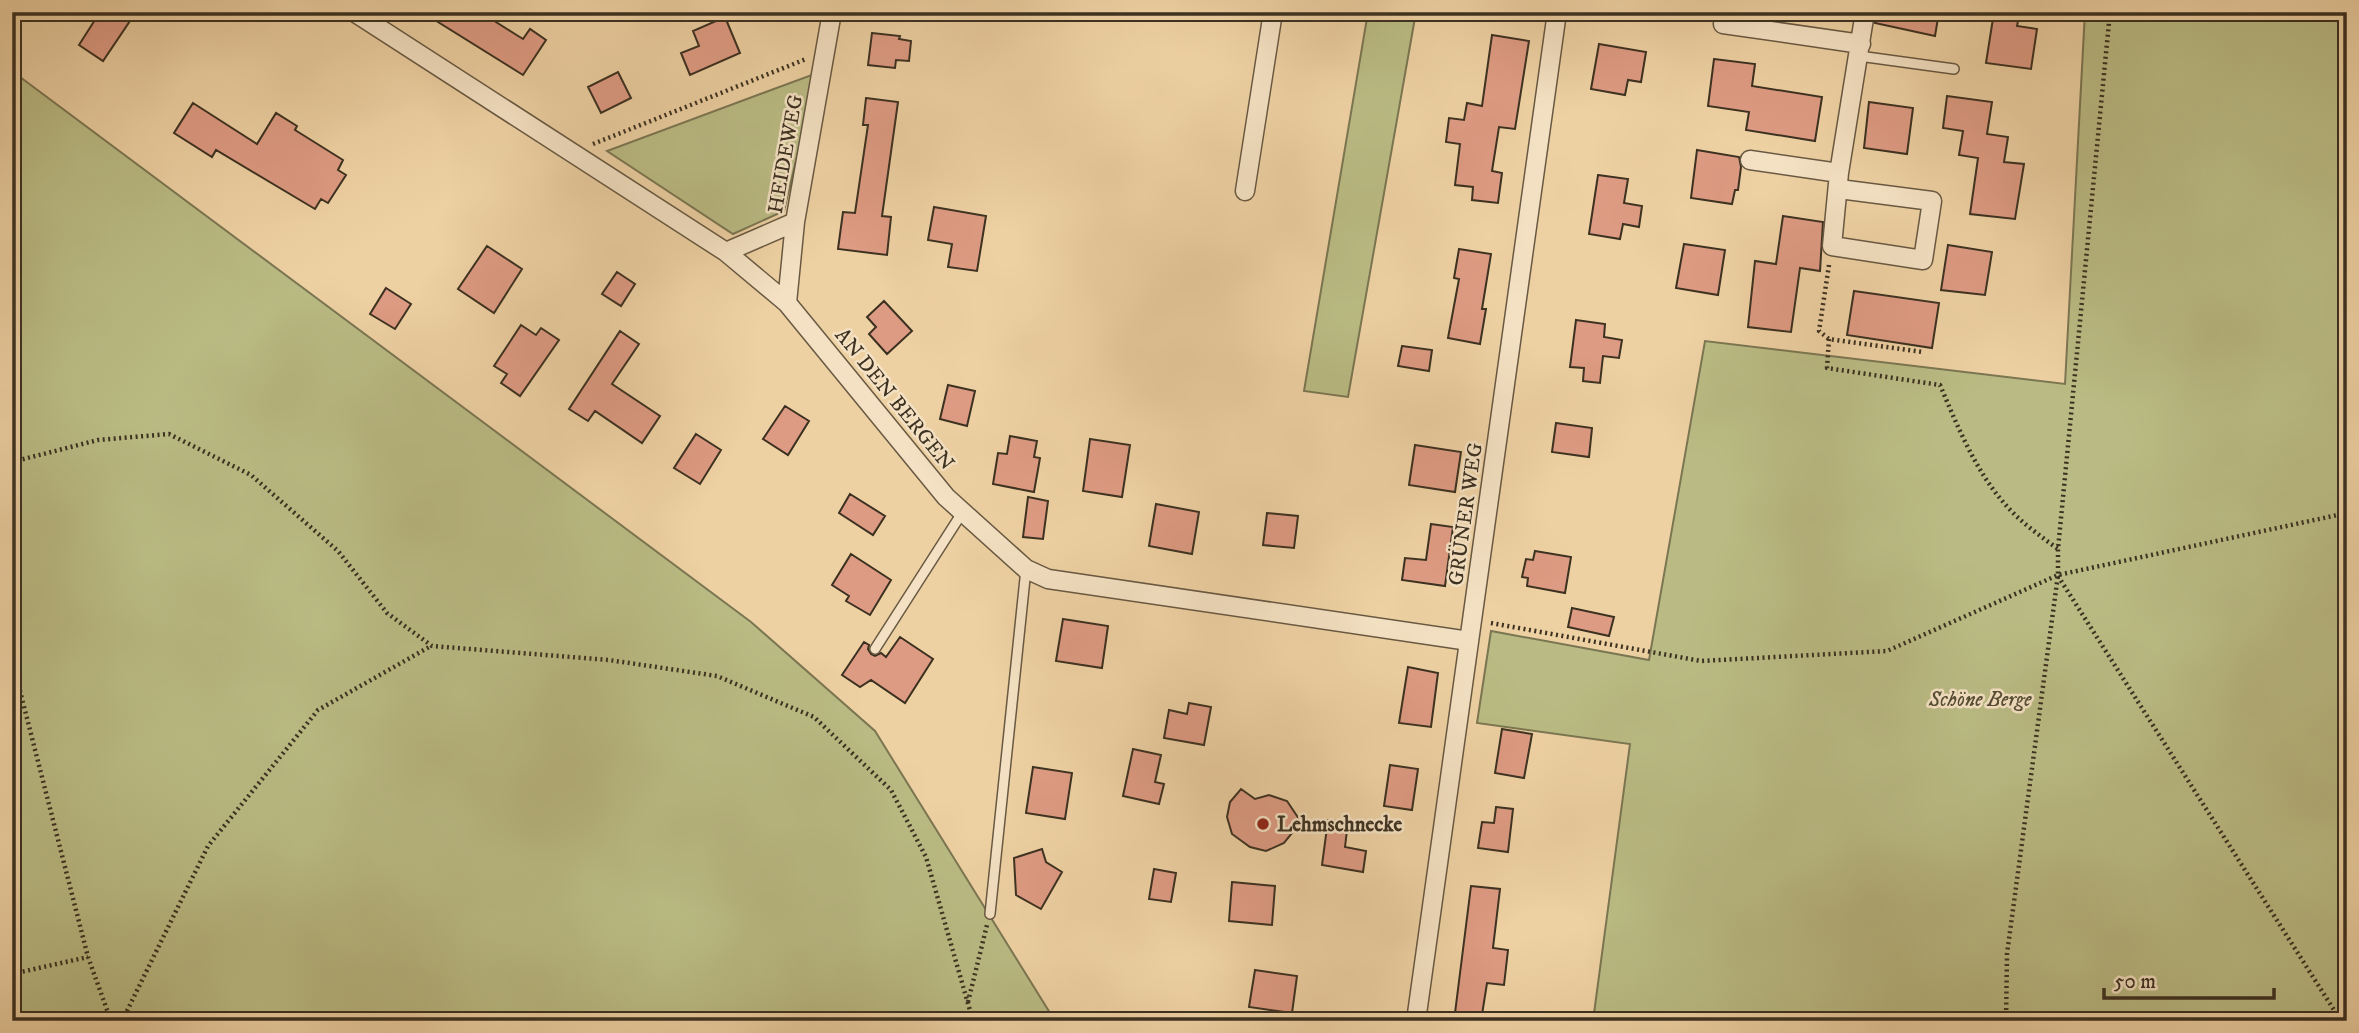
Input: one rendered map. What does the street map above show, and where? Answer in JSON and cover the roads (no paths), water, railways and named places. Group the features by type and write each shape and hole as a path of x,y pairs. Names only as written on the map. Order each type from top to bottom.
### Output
{"street":[{"name":"AN DEN BERGEN","path":"354,12 726,252 788,303 946,497 1026,569 1048,579 1469,641"},
{"name":"HEIDEWEG","path":"788,303 795,222 832,12"},
{"path":"1245,191 1273,12"},
{"name":"GRÜNER WEG","path":"1416,1021 1557,12"},
{"path":"1750,160 1839,181 1932,201 1923,260 1832,246 1839,181 1865,12"},
{"path":"1723,24 1860,50"},
{"path":"726,252 795,222"}],"lane":[{"path":"1860,50 1954,69"},
{"path":"875,649 962,513"},
{"path":"990,914 1026,569"}],"place":[{"name":"Lehmschnecke","path":"1263,824"}],"park label":[{"name":"Schöne Berge","path":"1980,699"}]}
